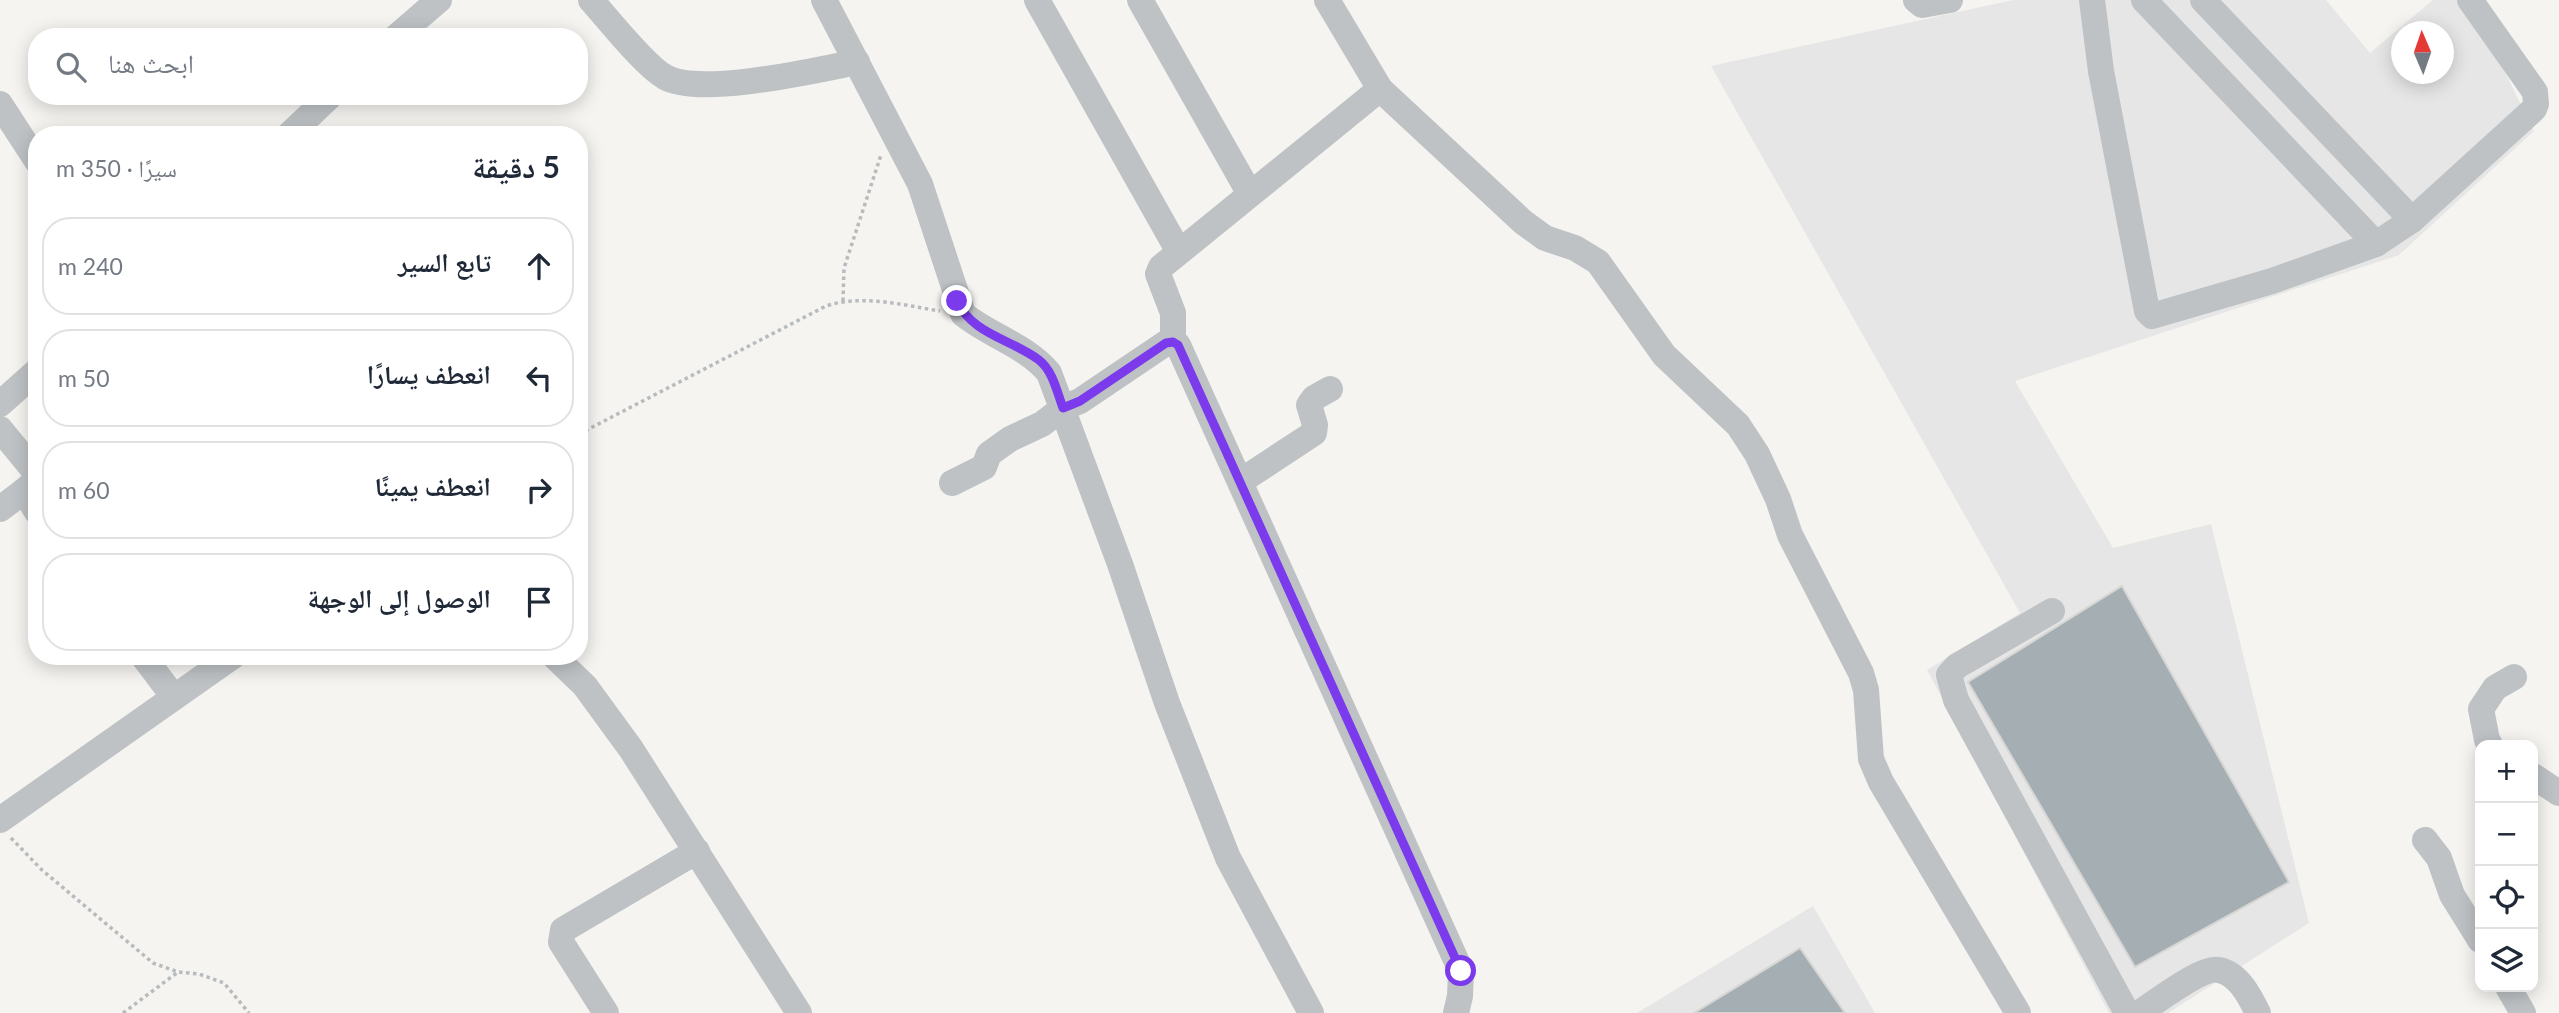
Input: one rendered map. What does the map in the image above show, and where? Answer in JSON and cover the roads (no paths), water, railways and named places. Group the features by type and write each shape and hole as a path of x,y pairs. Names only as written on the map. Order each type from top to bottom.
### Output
{"street":[{"path":"406,28 439,0"},
{"path":"590,0 653,67 666,77 686,85 772,79 857,62"},
{"path":"824,0 920,184 963,314 975,324 1039,360 1049,373 1120,564 1167,703 1228,858 1311,1013"},
{"path":"1037,0 1179,252"},
{"path":"1140,0 1251,194"},
{"path":"1327,0 1380,89 1524,222 1545,238 1575,248 1598,262 1664,355 1738,425 1757,454 1778,499 1790,535 1861,673 1866,690 1871,759 1881,782 2018,1013"},
{"path":"1916,0 1920,5 1924,5 1950,0"},
{"path":"2092,0 2101,72 2150,316 2272,281 2376,244 2412,220 2534,109 2535,92 2470,0"},
{"path":"2144,0 2376,244"},
{"path":"2203,0 2412,220"},
{"path":"1380,89 1179,252 1161,267 1158,274 1173,313 1173,342 1182,350 1461,971 1456,1013"},
{"path":"0,104 28,147"},
{"path":"298,126 321,105"},
{"path":"952,484 984,467 989,454 1010,439 1042,424 1166,343 1173,342"},
{"path":"0,404 28,379"},
{"path":"1241,481 1314,433 1315,425 1309,405 1314,398 1330,389"},
{"path":"0,429 28,480"},
{"path":"0,509 28,492"},
{"path":"2052,611 1957,666 1949,675 1956,700 2127,1013"},
{"path":"150,665 173,696"},
{"path":"4,827 173,696 220,665"},
{"path":"563,665 585,686 631,749 799,1013"},
{"path":"2487,740 2481,709 2495,688 2514,677"},
{"path":"2538,779 2559,793"},
{"path":"2426,840 2439,858 2452,895 2475,932"},
{"path":"606,1013 562,943 563,930 697,851"},
{"path":"2139,1013 2206,971 2220,970 2238,981 2258,1013"},
{"path":"2511,992 2523,1013"}]}
